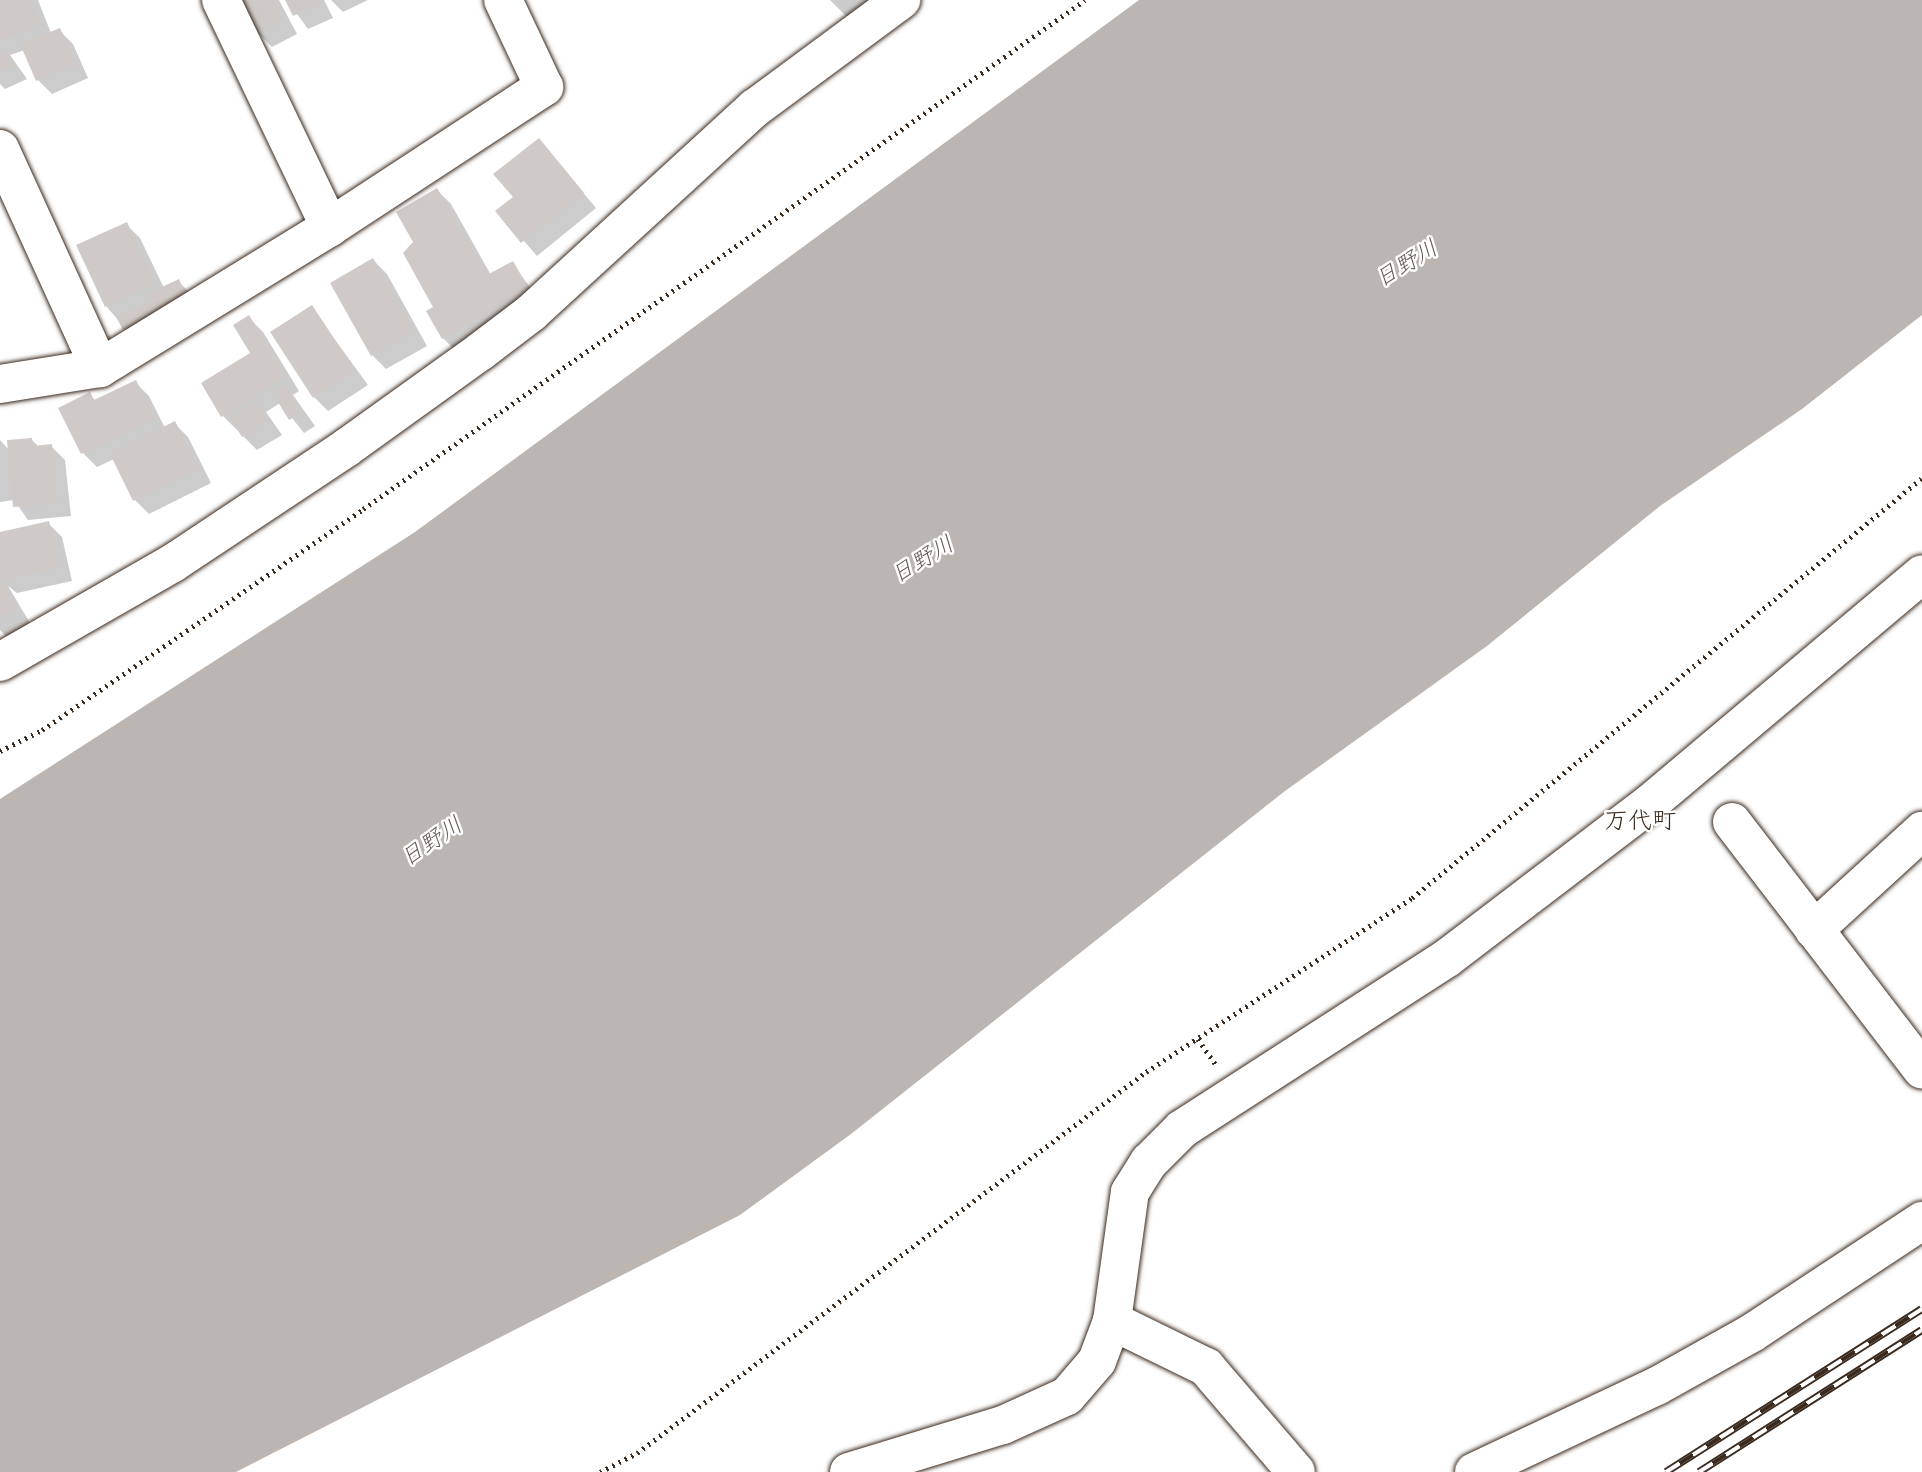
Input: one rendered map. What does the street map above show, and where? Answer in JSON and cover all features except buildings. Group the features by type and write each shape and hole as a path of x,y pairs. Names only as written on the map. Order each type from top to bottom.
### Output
{"street":[{"path":"221,0 330,227"},
{"path":"0,384 100,368 330,227 544,87 503,0"},
{"path":"0,662 184,556 470,359 531,313 755,108 901,0"},
{"path":"0,149 100,368"},
{"path":"849,1472 1003,1425 1067,1396 1097,1361 1112,1321 1130,1192 1149,1162 1182,1129 1469,942 1648,804 1922,574"},
{"path":"1732,822 1922,1070"},
{"path":"1814,930 1922,831"},
{"path":"1474,1472 1645,1392 1752,1333 1922,1221"},
{"path":"1112,1321 1206,1367 1296,1472"}],"path":[{"path":"0,751 42,730 363,509 1085,0"},
{"path":"600,1472 637,1453 1146,1072 1412,898 1922,478"}],"water":[{"name":"日野川","path":"1139,0 1922,0 1922,315 1802,409 1660,506 1487,646 1285,791 851,1134 740,1215 236,1472 0,1472 0,799 415,532"}],"railway":[{"path":"1666,1472 1922,1309"},
{"path":"1699,1472 1922,1330"}],"district":[{"name":"万代町","path":"1640,820"}]}
